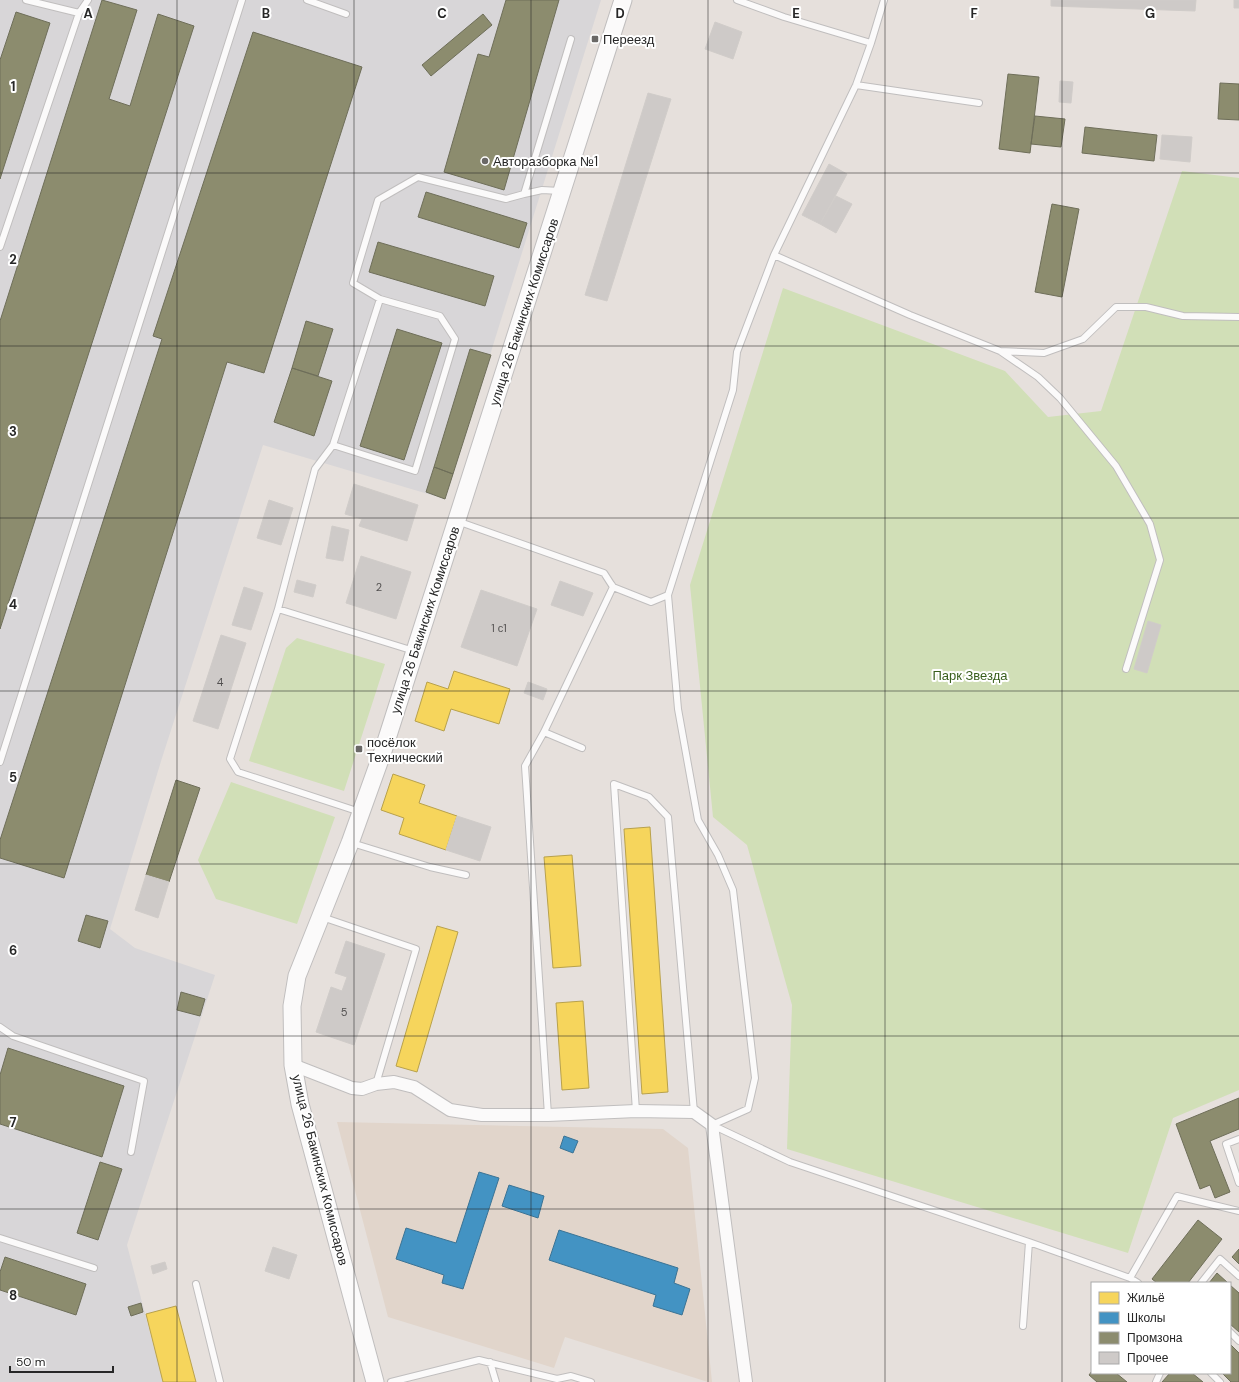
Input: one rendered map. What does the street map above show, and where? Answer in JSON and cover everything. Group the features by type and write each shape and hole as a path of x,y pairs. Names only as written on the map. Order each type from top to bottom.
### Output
{"main road":[{"name":"улица 26 Бакинских Комиссаров","path":"375,1382 300,1104 294,1065 292,1006 297,976 362,812 457,521 623,0"}],"street":[{"path":"294,1065 352,1088 362,1089 376,1084 394,1082 414,1087 450,1110 482,1115 548,1115 636,1111 694,1112 712,1125 746,1382"}],"lane":[{"path":"26,0 79,13"},
{"path":"0,247 79,13 88,0"},
{"path":"0,762 242,0"},
{"path":"307,0 346,14"},
{"path":"737,0 784,17 871,42"},
{"path":"712,1125 748,1109 755,1078 733,890 718,855 698,820 678,709 668,596 733,390 737,352 774,255 856,85 884,0"},
{"path":"524,194 571,39"},
{"path":"856,85 979,103"},
{"path":"333,445 415,471 455,339 440,316 380,299 353,283 378,200 418,177 506,199 542,190 563,191"},
{"path":"774,255 910,315 1000,351 1038,377 1060,398 1116,466 1150,524 1160,560 1126,669"},
{"path":"362,812 238,772 230,759 278,609 315,469 333,445 380,299"},
{"path":"1000,351 1044,352 1083,339 1116,307 1146,307 1183,316 1239,317"},
{"path":"457,521 604,573 613,587 651,602 668,596"},
{"path":"548,1115 525,766 544,732 613,587"},
{"path":"278,609 415,651"},
{"path":"544,732 582,748"},
{"path":"636,1111 614,784 649,797 668,817 694,1112"},
{"path":"350,843 430,867 466,875"},
{"path":"321,917 416,949 376,1084"},
{"path":"0,1027 13,1036 144,1081 130,1152"},
{"path":"712,1125 790,1162 1029,1242 1130,1278 1136,1282"},
{"path":"1239,1139 1226,1144 1239,1183"},
{"path":"1130,1278 1178,1196 1239,1211"},
{"path":"0,1238 94,1268"},
{"path":"1023,1326 1029,1242"},
{"path":"1202,1282 1220,1258 1239,1276"},
{"path":"196,1284 220,1382"},
{"path":"1231,1333 1239,1341"},
{"path":"391,1382 479,1360 557,1379 571,1376 591,1382"},
{"path":"490,1362 496,1382"},
{"path":"1211,1374 1220,1382"}],"shaded area":[{"path":"0,0 601,0 445,499 263,445 162,758 110,929 135,948 215,975 127,1245 163,1382 0,1382"},
{"path":"337,1122 663,1129 688,1148 712,1382 565,1337 554,1368 388,1317"}],"green space":[{"name":"Парк Звезда","path":"1182,171 1239,178 1239,1090 1173,1118 1128,1253 787,1149 792,1005 747,845 713,817 690,585 783,288 1005,371 1048,417 1101,411"},
{"path":"297,638 385,664 344,791 249,761 286,648"},
{"path":"231,782 335,817 297,924 216,899 198,860"}],"building: Жильё":[{"path":"454,671 510,689 499,724 451,709 444,731 415,721 427,682 448,689"},
{"path":"393,774 425,785 419,803 457,816 446,850 399,834 404,818 381,810"},
{"path":"650,827 668,1092 642,1094 624,829"},
{"path":"572,855 581,966 553,968 544,857"},
{"path":"437,926 458,932 417,1072 396,1066"},
{"path":"583,1001 589,1088 562,1090 556,1003"},
{"path":"176,1306 196,1382 163,1382 146,1314"}],"building: Школы":[{"path":"564,1136 578,1141 573,1153 560,1148"},
{"path":"479,1172 499,1178 463,1289 442,1283 444,1275 396,1259 406,1228 456,1243"},
{"path":"509,1185 544,1196 538,1218 502,1206"},
{"path":"559,1230 678,1268 674,1283 690,1289 682,1315 653,1306 656,1295 549,1260"}],"building: Промзона":[{"path":"102,0 137,10 109,99 130,106 158,14 194,26 0,629 0,321"},
{"path":"506,0 559,0 504,190 444,172 478,54 489,57"},
{"path":"16,12 50,23 0,179 0,60"},
{"path":"483,14 492,25 431,76 422,65"},
{"path":"253,32 362,67 264,373 227,362 64,878 0,858 0,840 162,339 153,336"},
{"path":"1008,74 1039,77 1030,153 999,149"},
{"path":"1220,83 1239,84 1239,120 1218,119"},
{"path":"1035,116 1065,119 1061,147 1031,144"},
{"path":"1085,127 1157,135 1154,161 1082,153"},
{"path":"426,192 527,223 519,248 418,217"},
{"path":"1052,204 1079,209 1062,297 1035,292"},
{"path":"378,242 494,276 485,306 369,272"},
{"path":"306,321 333,329 318,376 292,368"},
{"path":"397,329 442,343 404,460 360,446"},
{"path":"470,349 491,355 453,474 434,467"},
{"path":"292,368 332,381 314,436 274,422"},
{"path":"434,467 453,474 445,499 426,492"},
{"path":"176,780 200,788 169,882 146,875"},
{"path":"86,915 108,921 100,948 78,941"},
{"path":"181,992 205,999 200,1016 177,1010"},
{"path":"8,1048 124,1086 102,1157 0,1124 0,1075"},
{"path":"1239,1098 1239,1129 1210,1141 1230,1192 1215,1198 1210,1185 1200,1189 1176,1124"},
{"path":"100,1162 122,1169 98,1240 77,1233"},
{"path":"1198,1220 1222,1239 1189,1282 1156,1282 1152,1279"},
{"path":"1239,1249 1239,1264 1232,1257"},
{"path":"5,1257 86,1284 76,1315 0,1290 0,1272"},
{"path":"1217,1273 1227,1282 1210,1282"},
{"path":"1231,1286 1239,1293 1239,1332 1231,1325"},
{"path":"141,1303 143,1312 131,1316 128,1307"},
{"path":"1231,1345 1239,1353 1239,1382 1231,1382 1223,1374 1231,1374"},
{"path":"1091,1372 1091,1374 1117,1374 1127,1382 1097,1382 1089,1375"},
{"path":"1169,1374 1193,1374 1203,1382 1162,1382"}],"building: Прочее":[{"path":"1051,0 1196,0 1195,11 1051,6"},
{"path":"1234,0 1239,0 1239,8 1234,8"},
{"path":"715,22 742,32 733,59 705,49"},
{"path":"1060,81 1073,82 1071,103 1059,102"},
{"path":"648,93 671,99 607,301 585,295"},
{"path":"1162,135 1192,137 1190,162 1160,159"},
{"path":"829,164 847,174 820,224 802,215"},
{"path":"836,196 852,204 836,233 820,224"},
{"path":"354,484 418,505 407,541 359,526 362,519 345,514"},
{"path":"269,500 293,508 281,545 257,538"},
{"path":"332,526 349,530 343,561 326,558"},
{"path":"361,556 411,572 396,619 346,603"},
{"path":"297,580 316,585 313,597 294,592"},
{"path":"560,581 593,593 583,616 551,605"},
{"path":"244,587 263,593 251,630 232,625"},
{"path":"481,590 537,609 517,666 461,647"},
{"path":"1148,621 1161,625 1147,673 1134,669"},
{"path":"221,635 246,643 218,729 193,721"},
{"path":"528,682 547,689 543,700 524,693"},
{"path":"457,816 491,827 480,861 446,850"},
{"path":"146,875 169,882 158,918 135,910"},
{"path":"346,941 385,954 354,1045 316,1032 331,987 342,991 347,977 335,973"},
{"path":"273,1247 297,1255 289,1279 265,1271"},
{"path":"165,1262 167,1269 153,1274 151,1266"}],"place":[{"name":"Переезд","path":"595,39"},
{"name":"Авторазборка №1","path":"485,161"},
{"name":"посёлок Технический","path":"359,749"}]}
